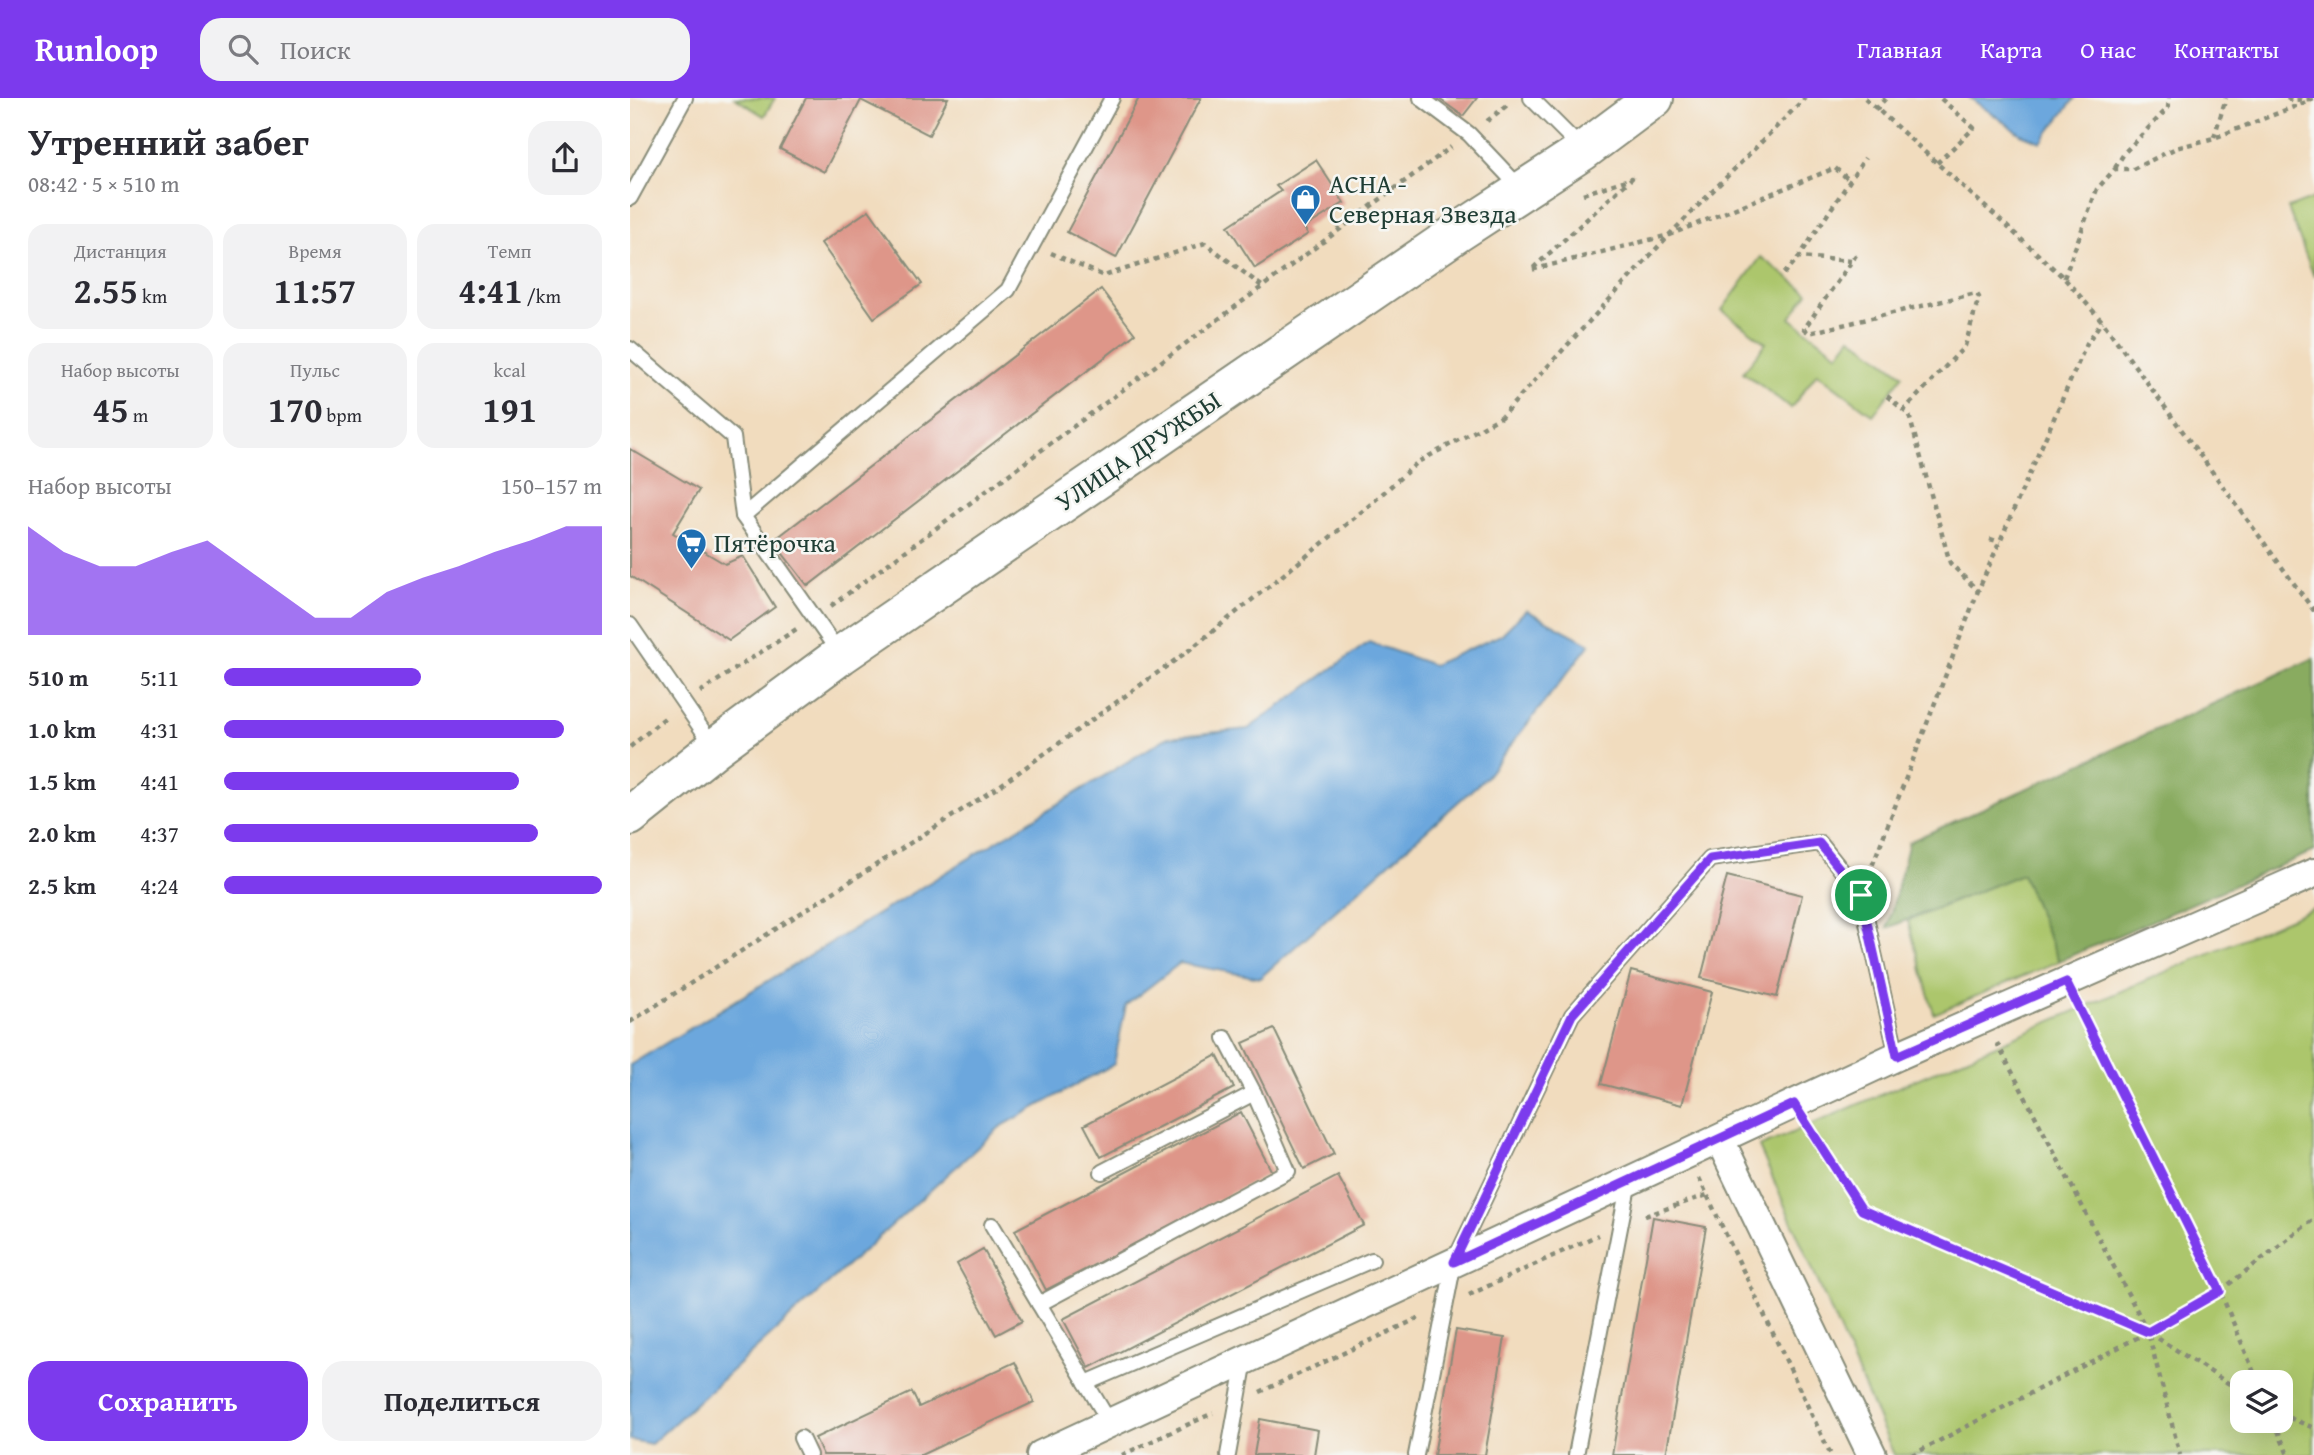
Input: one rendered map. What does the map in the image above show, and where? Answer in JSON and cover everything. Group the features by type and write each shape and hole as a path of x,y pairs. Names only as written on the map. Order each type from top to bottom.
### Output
{"street":[{"name":"УЛИЦА ДРУЖБЫ","path":"630,816 715,748 841,655 1521,189 1583,151 1651,99"},
{"path":"1041,1455 1897,1056 2314,873"},
{"path":"1720,1140 1872,1455"}],"lane":[{"path":"630,198 685,98"},
{"path":"743,516 1008,290 1112,98"},
{"path":"1421,98 1469,134 1521,189"},
{"path":"1531,98 1583,151"},
{"path":"630,349 733,437 743,516 841,655"},
{"path":"630,625 715,748"},
{"path":"1416,1455 1454,1262 1572,1015 1710,859 1819,843 1861,895 1897,1056"},
{"path":"1039,1304 1288,1171 1254,1093 1225,1038"},
{"path":"1102,1172 1254,1093"},
{"path":"1576,1455 1629,1179"},
{"path":"992,1225 1110,1423"},
{"path":"1086,1383 1371,1260"},
{"path":"1228,1455 1245,1360"},
{"path":"800,1438 809,1455"}],"path":[{"path":"630,747 683,703 815,617 1517,98"},
{"path":"630,1022 998,788 1188,651 1364,510 1418,462 1501,417 1669,235 1805,98"},
{"path":"1865,98 2064,278 2102,321 2314,611"},
{"path":"1877,108 1886,98"},
{"path":"1938,164 1974,128 1940,98"},
{"path":"2064,278 2097,189 2115,169 2125,152 2168,108 2169,98"},
{"path":"2214,138 2226,98"},
{"path":"2287,98 2314,99"},
{"path":"2115,169 2133,169 2176,148 2214,138 2314,99"},
{"path":"1784,274 1799,257 1865,158"},
{"path":"1571,198 1632,178 1531,270 1669,235 1835,168 1849,180"},
{"path":"1032,245 1104,276 1205,243 1263,287"},
{"path":"1856,255 1804,328 1809,333 1976,293 1979,297 1965,346 1904,410"},
{"path":"1799,257 1852,261"},
{"path":"1861,895 1978,591 2087,343 2102,321"},
{"path":"1887,396 1909,415 1950,563 1978,591"},
{"path":"1990,539 2000,542"},
{"path":"2066,982 2220,1291 2253,1370"},
{"path":"1984,1017 2148,1332 2180,1455"},
{"path":"1794,1104 1862,1210 2148,1332 2230,1384"},
{"path":"1687,1154 1831,1455"},
{"path":"1122,1455 1620,1225 1707,1195"},
{"path":"1912,1455 2148,1332 2220,1291 2314,1219"},
{"path":"2293,1420 2314,1428"},
{"path":"2279,1433 2288,1455"}],"green space":[{"path":"735,98 775,98 764,116"},
{"path":"2314,198 2314,277 2288,208"},
{"path":"1761,257 1808,293 1790,318 1838,354 1851,337 1903,375 1873,415 1817,373 1791,408 1743,372 1766,343 1722,310"},
{"path":"2314,658 2314,851 2059,961 2022,874 1887,928 1909,842"},
{"path":"2022,873 2059,961 1934,1014 1908,921"},
{"path":"2314,908 2314,1455 1894,1455 1759,1147"}],"water":[{"path":"1970,98 2075,98 2041,142 2021,134"},
{"path":"1526,610 1590,644 1485,778 1260,978 1180,963 1126,1005 1114,1064 1000,1127 651,1444 630,1440 630,1065 1168,737 1248,729 1369,642 1433,665 1501,635"}],"building":[{"path":"806,98 948,98 929,135 861,100 824,172 780,149"},
{"path":"1139,98 1201,98 1116,258 1067,232"},
{"path":"1438,98 1477,98 1463,116"},
{"path":"1316,160 1344,203 1304,228 1308,234 1255,268 1228,226 1281,191 1276,186"},
{"path":"869,210 922,284 874,318 821,243"},
{"path":"1101,289 1135,334 808,586 773,541"},
{"name":"Пятёрочка","path":"630,449 699,490 673,533 725,564 743,556 775,607 729,640 630,576"},
{"path":"1727,876 1802,895 1777,997 1701,978"},
{"path":"1631,971 1712,992 1682,1105 1601,1084"},
{"path":"1274,1029 1334,1154 1304,1169 1243,1043"},
{"path":"1217,1055 1234,1088 1101,1157 1084,1125"},
{"path":"1241,1112 1272,1172 1046,1290 1015,1230"},
{"path":"1338,1176 1364,1225 1089,1368 1063,1319"},
{"path":"1653,1217 1706,1227 1666,1455 1612,1455"},
{"path":"983,1249 1022,1321 996,1335 957,1264"},
{"path":"1456,1330 1505,1338 1485,1455 1434,1455"},
{"path":"1015,1362 1034,1402 921,1455 823,1455 815,1438 912,1392 919,1407"},
{"path":"1260,1419 1318,1430 1314,1455 1254,1455"}],"place":[{"name":"АСНА - Северная Звезда","path":"1306,226"},
{"name":"Пятёрочка","path":"691,570"}],"route":[{"path":"1819,843 1861,895 1897,1056 2066,982 2220,1291 2148,1332 1862,1210 1794,1104 1454,1262 1572,1015 1710,859 1819,843"}]}
